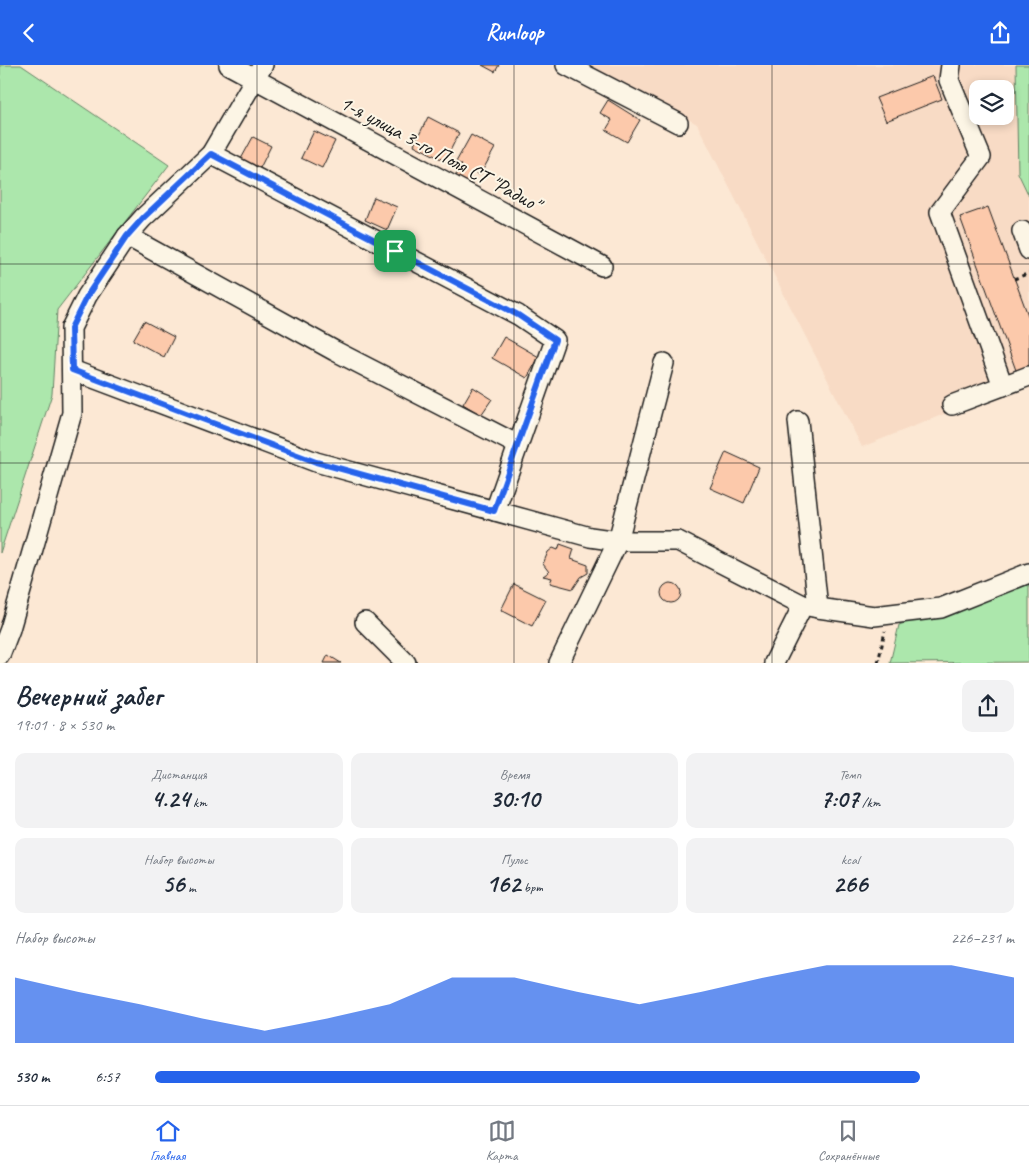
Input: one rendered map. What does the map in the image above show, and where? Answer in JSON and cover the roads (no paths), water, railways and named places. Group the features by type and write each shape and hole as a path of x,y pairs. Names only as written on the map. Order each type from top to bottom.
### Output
{"street":[{"name":"1-я улица 3-го Поля СТ \"Радио\"","path":"229,65 259,72 602,266"},
{"path":"566,65 678,123"},
{"path":"951,65 949,80 981,157 940,212 1003,386"},
{"path":"0,655 10,629 72,413 71,328 87,296 127,236 143,218 211,154 259,72"},
{"path":"211,154 518,315 555,340 494,511"},
{"path":"1022,231 1029,250"},
{"path":"127,236 335,351 518,445"},
{"path":"559,663 618,541 664,363"},
{"path":"72,370 316,462 590,537 618,541 678,541 811,607 874,616 941,608 1029,573"},
{"path":"952,405 1029,376"},
{"path":"774,663 811,607 798,421"},
{"path":"365,622 406,663"}]}
